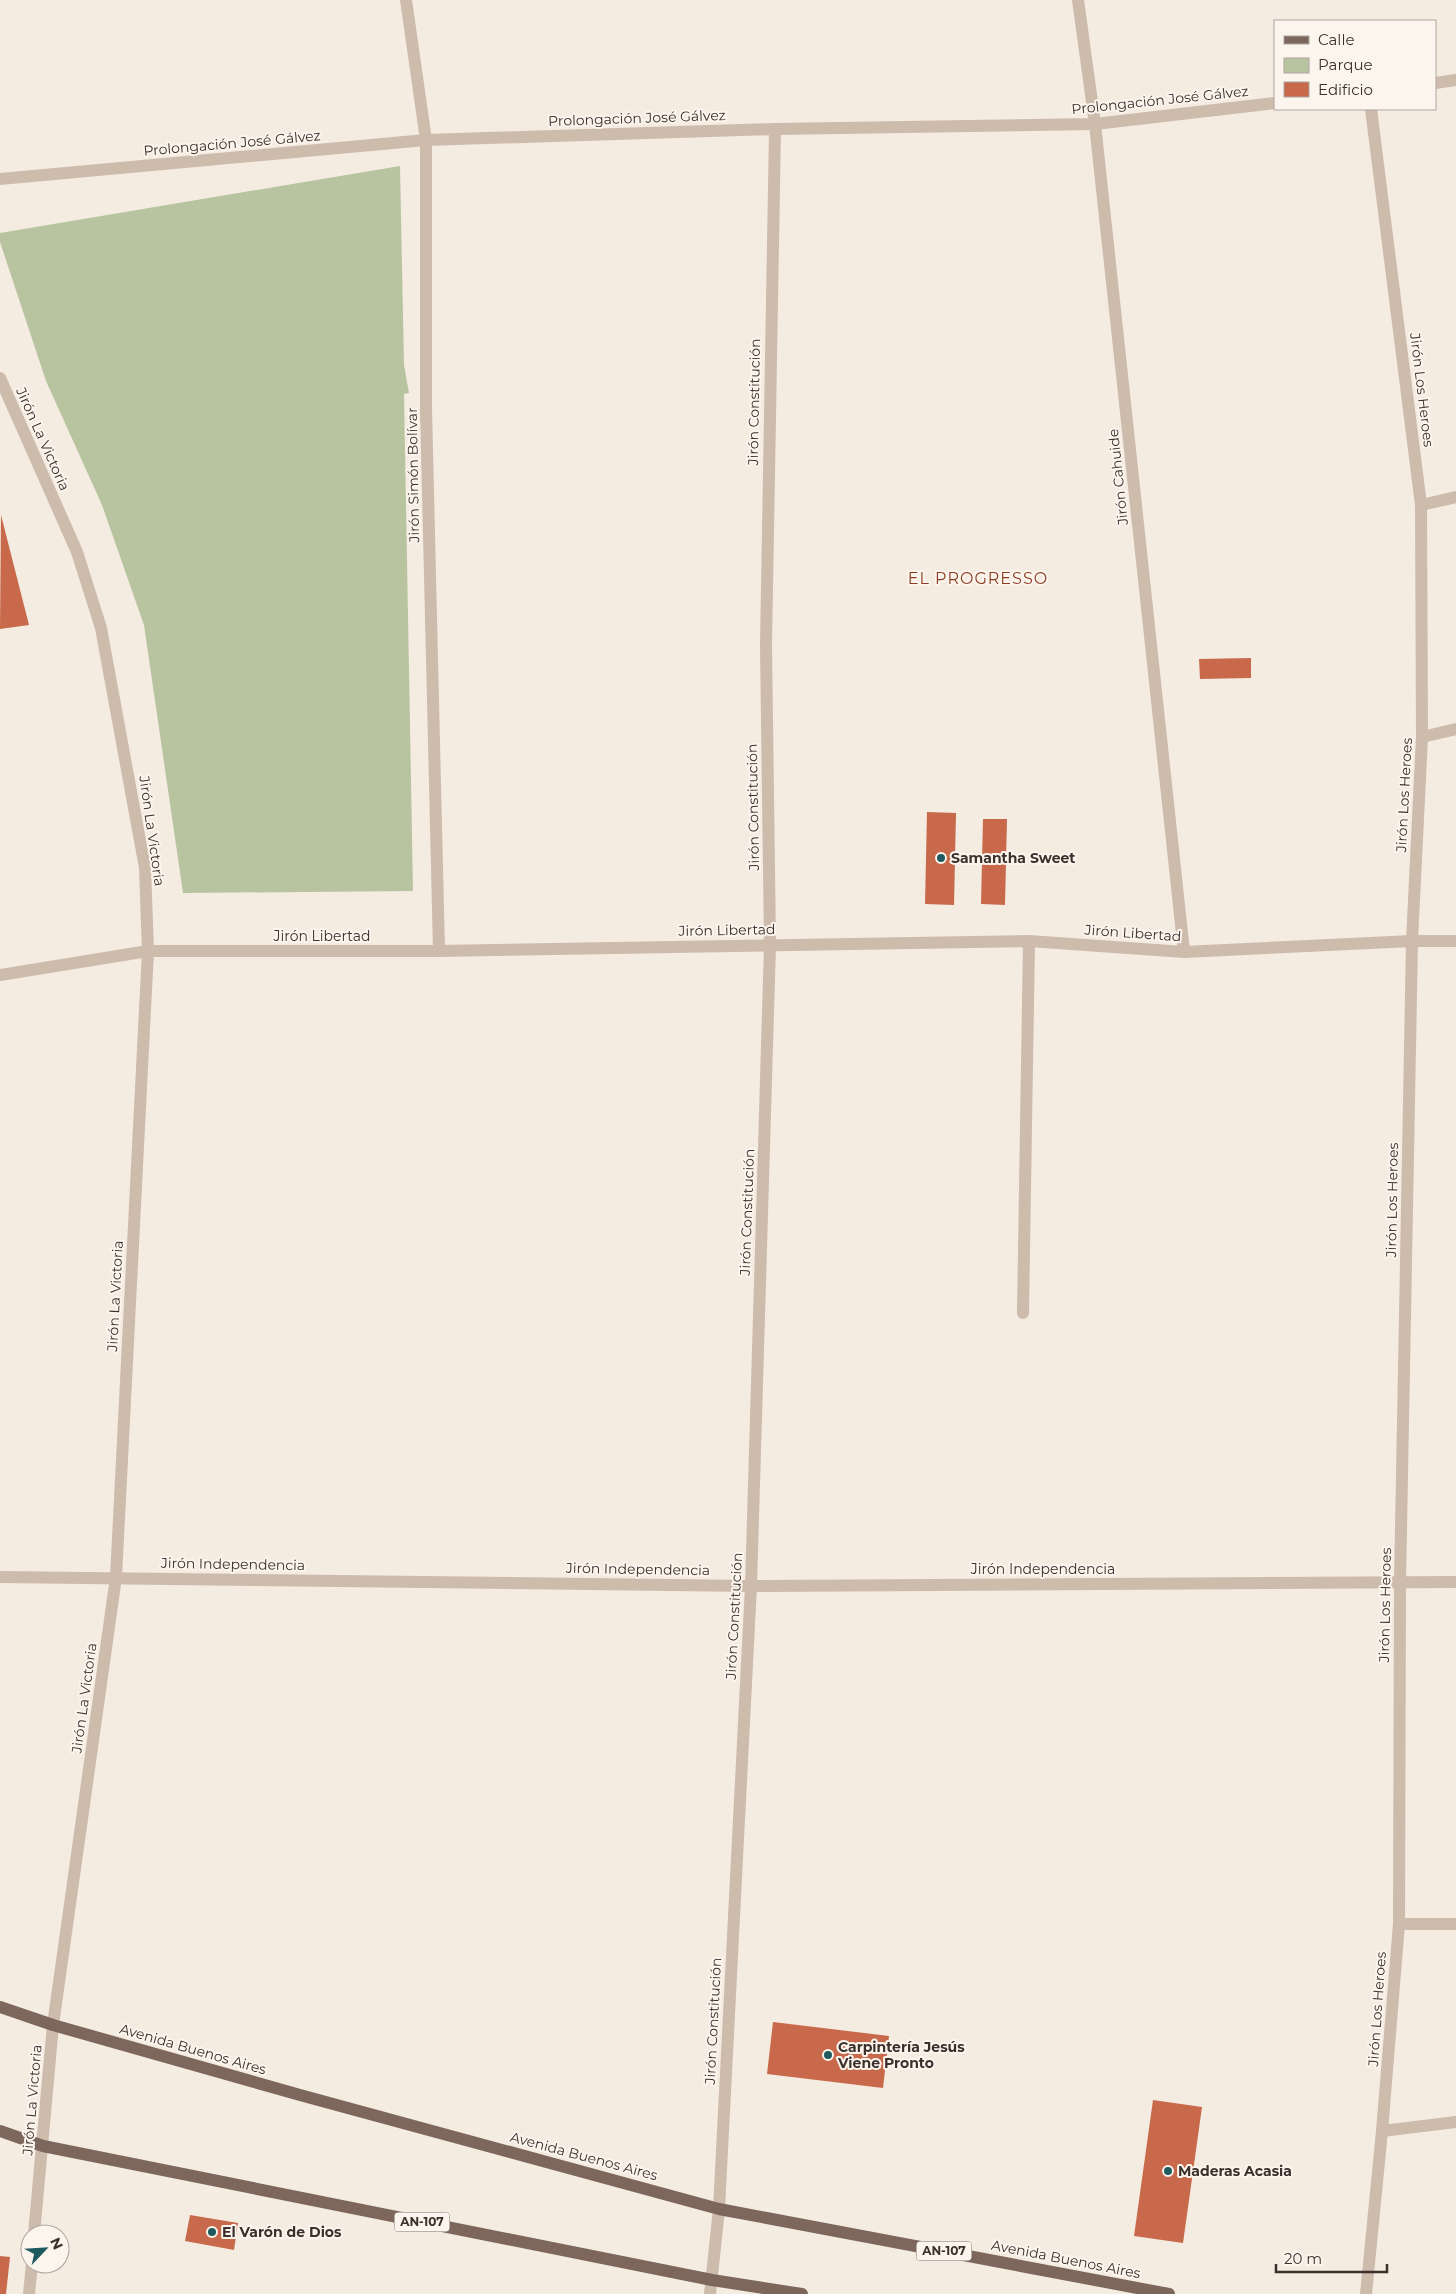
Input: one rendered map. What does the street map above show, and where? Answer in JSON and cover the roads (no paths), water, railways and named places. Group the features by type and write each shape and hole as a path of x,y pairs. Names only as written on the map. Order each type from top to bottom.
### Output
{"main road":[{"name":"Avenida Buenos Aires","path":"0,2008 53,2025 719,2209 1169,2294"},
{"name":"AN-107","path":"0,2131 43,2146 712,2280 802,2294"}],"street":[{"name":"Jirón Simón Bolívar","path":"406,0 426,140 426,419 439,951"},
{"name":"Jirón Cahuide","path":"1078,0 1095,124 1184,952"},
{"path":"1436,83 1456,80"},
{"name":"Prolongación José Gálvez","path":"0,179 426,140 775,129 1095,124 1274,103"},
{"name":"Jirón Los Heroes","path":"1366,2294 1399,1924 1400,1582 1412,941 1422,737 1421,505 1371,110"},
{"name":"Jirón Constitución","path":"710,2294 719,2209 751,1586 770,944 766,645 775,129"},
{"name":"Jirón La Victoria","path":"0,378 77,552 101,628 145,868 148,951 116,1577 53,2025 35,2224"},
{"path":"1421,505 1456,497"},
{"path":"1422,737 1456,729"},
{"path":"1023,1313 1029,941"},
{"name":"Jirón Libertad","path":"0,975 148,951 439,951 1029,941 1184,952 1412,941 1456,941"},
{"name":"Jirón Independencia","path":"0,1577 751,1586 1456,1582"},
{"path":"1399,1924 1456,1924"},
{"path":"1382,2131 1456,2122"},
{"path":"29,2294 31,2274"}],"place":[{"name":"Samantha Sweet","path":"941,858"},
{"name":"Carpintería Jesús Viene Pronto","path":"828,2055"},
{"name":"Maderas Acasia","path":"1168,2171"},
{"name":"El Varón de Dios","path":"212,2232"}],"district":[{"name":"EL PROGRESSO","path":"978,578"}]}
